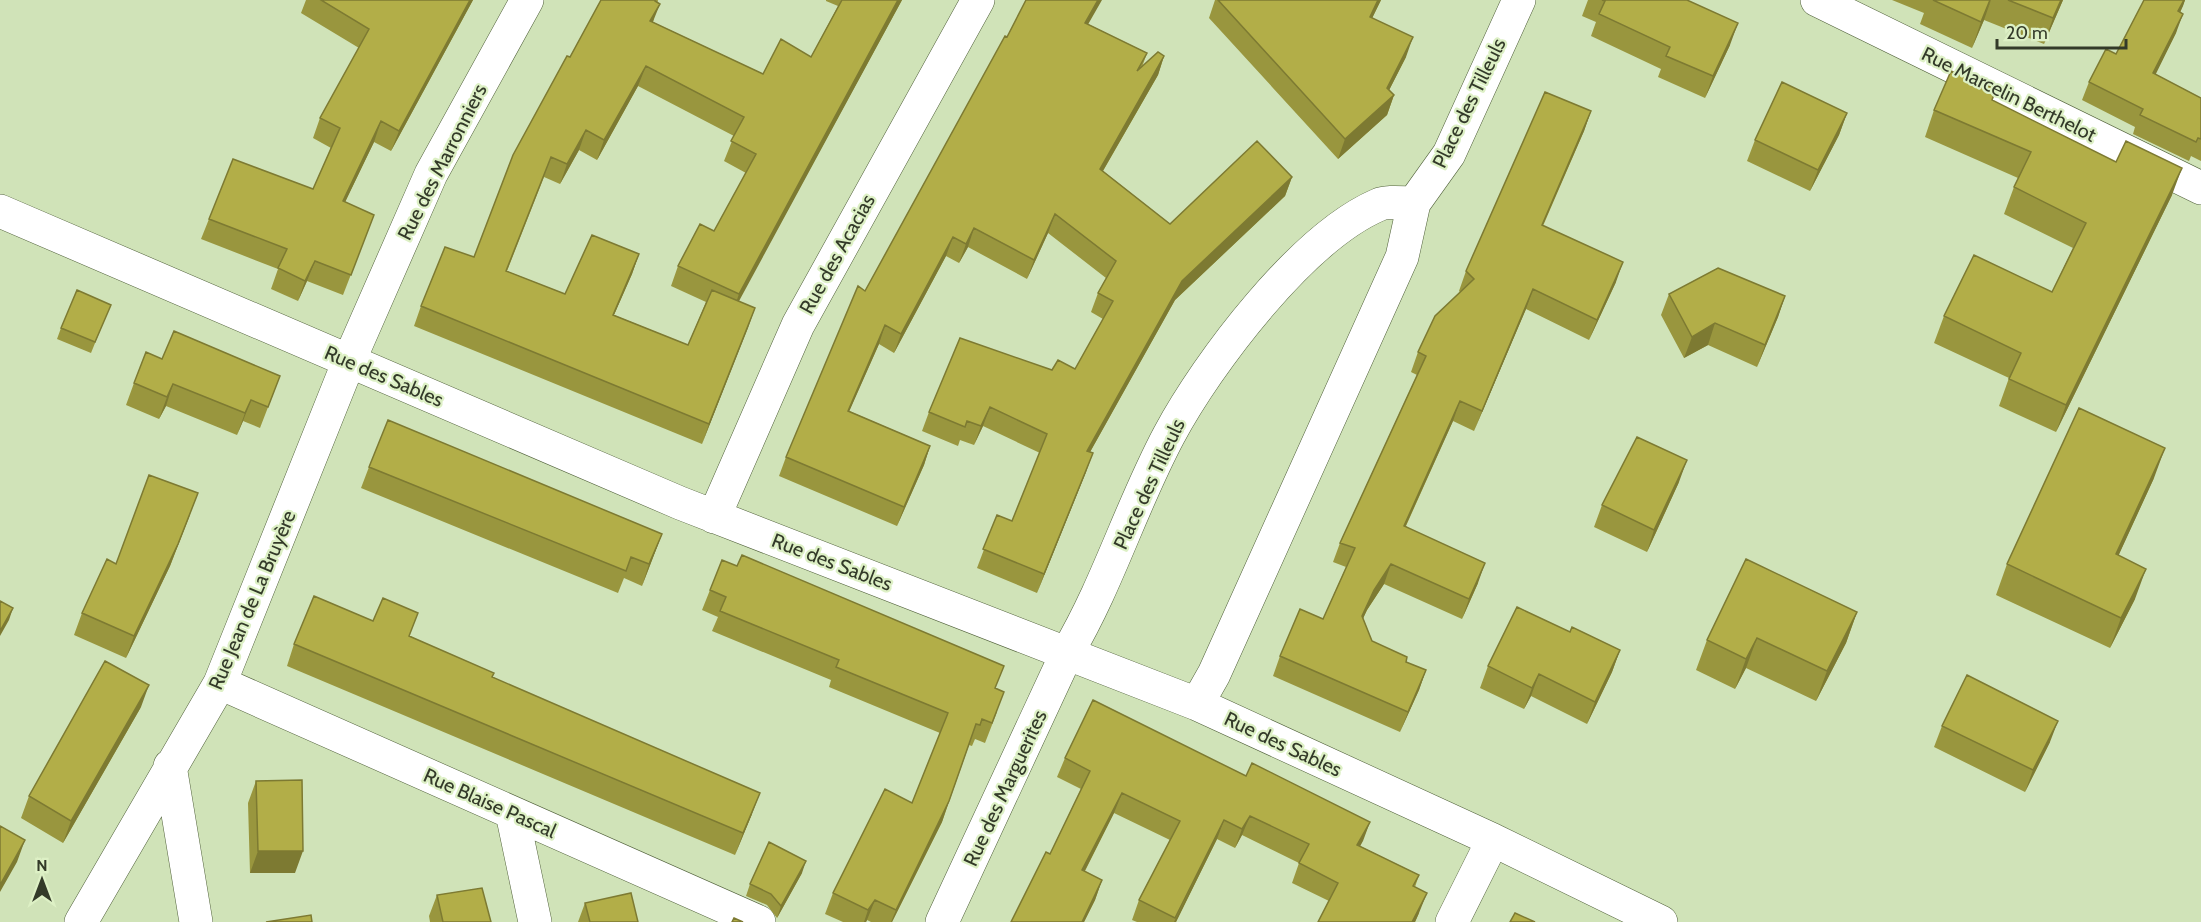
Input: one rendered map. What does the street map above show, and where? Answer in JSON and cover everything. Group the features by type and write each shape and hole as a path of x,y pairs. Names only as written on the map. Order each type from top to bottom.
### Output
{"street":[{"name":"Rue des Marronniers","path":"349,361 431,174 527,0"},
{"name":"Rue des Acacias","path":"714,517 798,325 978,0"},
{"name":"Place des Tilleuls","path":"1197,704 1218,664 1402,257 1414,203 1449,154 1519,0"},
{"name":"Rue Marcelin Berthelot","path":"1816,0 2201,188"},
{"name":"Place des Tilleuls","path":"1067,653 1088,617 1169,435 1215,361 1267,297 1331,232 1380,204 1414,203"},
{"name":"Rue des Sables","path":"0,210 714,517 1197,704 1493,840 1661,922"},
{"name":"Rue Jean de La Bruyère","path":"81,922 220,683 349,361"},
{"name":"Rue des Marguerites","path":"942,922 1067,653"},
{"name":"Rue Blaise Pascal","path":"220,683 759,922"},
{"path":"170,766 196,922"},
{"path":"512,813 535,922"},
{"path":"1452,922 1493,840"}],"building":[{"path":"321,0 470,0 399,131 381,121 343,201 374,215 351,275 315,261 305,281 278,268 287,249 209,219 233,159 313,189 340,128 320,118 369,29"},
{"path":"601,0 655,0 660,4 650,21 763,74 781,39 811,57 842,0 898,0 739,294 678,266 700,224 714,231 756,154 731,141 744,117 646,66 604,140 586,130 567,164 551,157 506,271 565,294 592,235 639,254 613,315 688,345 712,290 755,308 709,424 421,306 445,247 474,257 513,155 567,56 570,57"},
{"path":"1026,0 1098,0 1085,23 1147,53 1137,71 1158,52 1164,56 1100,169 1170,224 1257,141 1292,177 1182,281 1087,451 1093,453 1044,574 983,549 997,515 1012,521 1047,434 990,407 981,426 967,421 965,427 929,412 960,338 1052,370 1058,360 1075,369 1113,301 1098,293 1116,261 1055,214 1034,260 974,228 966,244 953,237 901,334 885,325 848,411 930,446 904,507 786,457 858,286 865,291"},
{"path":"1218,0 1378,0 1370,17 1413,37 1387,88 1394,95 1345,139"},
{"path":"1602,0 1687,0 1738,23 1713,76 1666,56 1670,47 1599,14 1605,1"},
{"path":"1933,0 1990,0 1981,22"},
{"path":"2008,0 2061,0 2053,18"},
{"path":"2144,0 2184,0 2178,11 2183,14 2153,73 2201,98 2201,139 2198,138 2196,142 2140,115 2143,109 2089,82 2106,49 2116,54"},
{"path":"1951,71 1996,89 1992,100 2116,162 2126,141 2182,168 2066,405 2009,379 2021,353 1944,316 1974,255 2052,292 2086,223 2014,187 2031,152 1934,110"},
{"path":"1782,82 1847,113 1818,170 1755,140"},
{"path":"1545,92 1591,111 1542,225 1623,262 1597,320 1533,289 1482,411 1460,401 1404,526 1485,563 1469,599 1391,564 1374,590 1362,616 1372,641 1407,657 1406,662 1426,670 1408,712 1280,656 1300,609 1323,619 1355,548 1340,543 1426,356 1418,352 1435,316 1474,279 1466,271"},
{"path":"1718,268 1785,296 1765,345 1715,323 1692,337 1669,294"},
{"path":"77,290 111,305 95,342 61,328"},
{"path":"174,331 280,376 268,407 251,400 245,413 173,384 167,397 134,383 146,352 162,359"},
{"path":"2079,408 2165,448 2116,554 2146,569 2121,618 2007,564"},
{"path":"388,420 662,534 649,564 631,557 626,571 369,467"},
{"path":"1637,437 1687,460 1654,530 1602,505"},
{"path":"149,475 198,493 178,544 134,636 82,613 107,559 116,564"},
{"path":"742,555 1004,666 995,688 1004,692 992,723 982,719 980,725 976,724 949,801 896,910 875,900 868,910 833,893 885,789 912,803 948,713 836,667 839,660 720,611 726,597 710,590 722,560 737,566"},
{"path":"1746,559 1857,612 1827,671 1757,638 1746,659 1707,640"},
{"path":"314,596 373,621 383,598 418,613 409,636 494,673 492,677 760,793 743,833 294,644"},
{"path":"0,601 13,608 0,631"},
{"path":"1517,607 1570,632 1572,627 1620,650 1595,702 1539,674 1532,688 1488,666"},
{"path":"105,661 149,685 71,821 29,796"},
{"path":"1967,675 2058,721 2033,770 1942,726"},
{"path":"1093,700 1246,776 1252,763 1370,822 1357,845 1419,875 1413,886 1427,893 1412,922 1318,922 1338,883 1299,863 1309,844 1250,816 1242,829 1224,820 1175,918 1139,900 1180,821 1122,793 1082,870 1102,880 1082,922 1011,922 1046,852 1050,854 1090,771 1065,758"},
{"path":"302,780 303,851 258,851 256,781"},
{"path":"0,826 25,840 0,885"},
{"path":"769,842 806,861 781,906 771,894 750,884"},
{"path":"482,888 491,922 443,922 437,895"},
{"path":"631,893 638,922 590,922 585,903"},
{"path":"1515,913 1535,922 1510,922"},
{"path":"311,915 312,922 266,922"}]}
